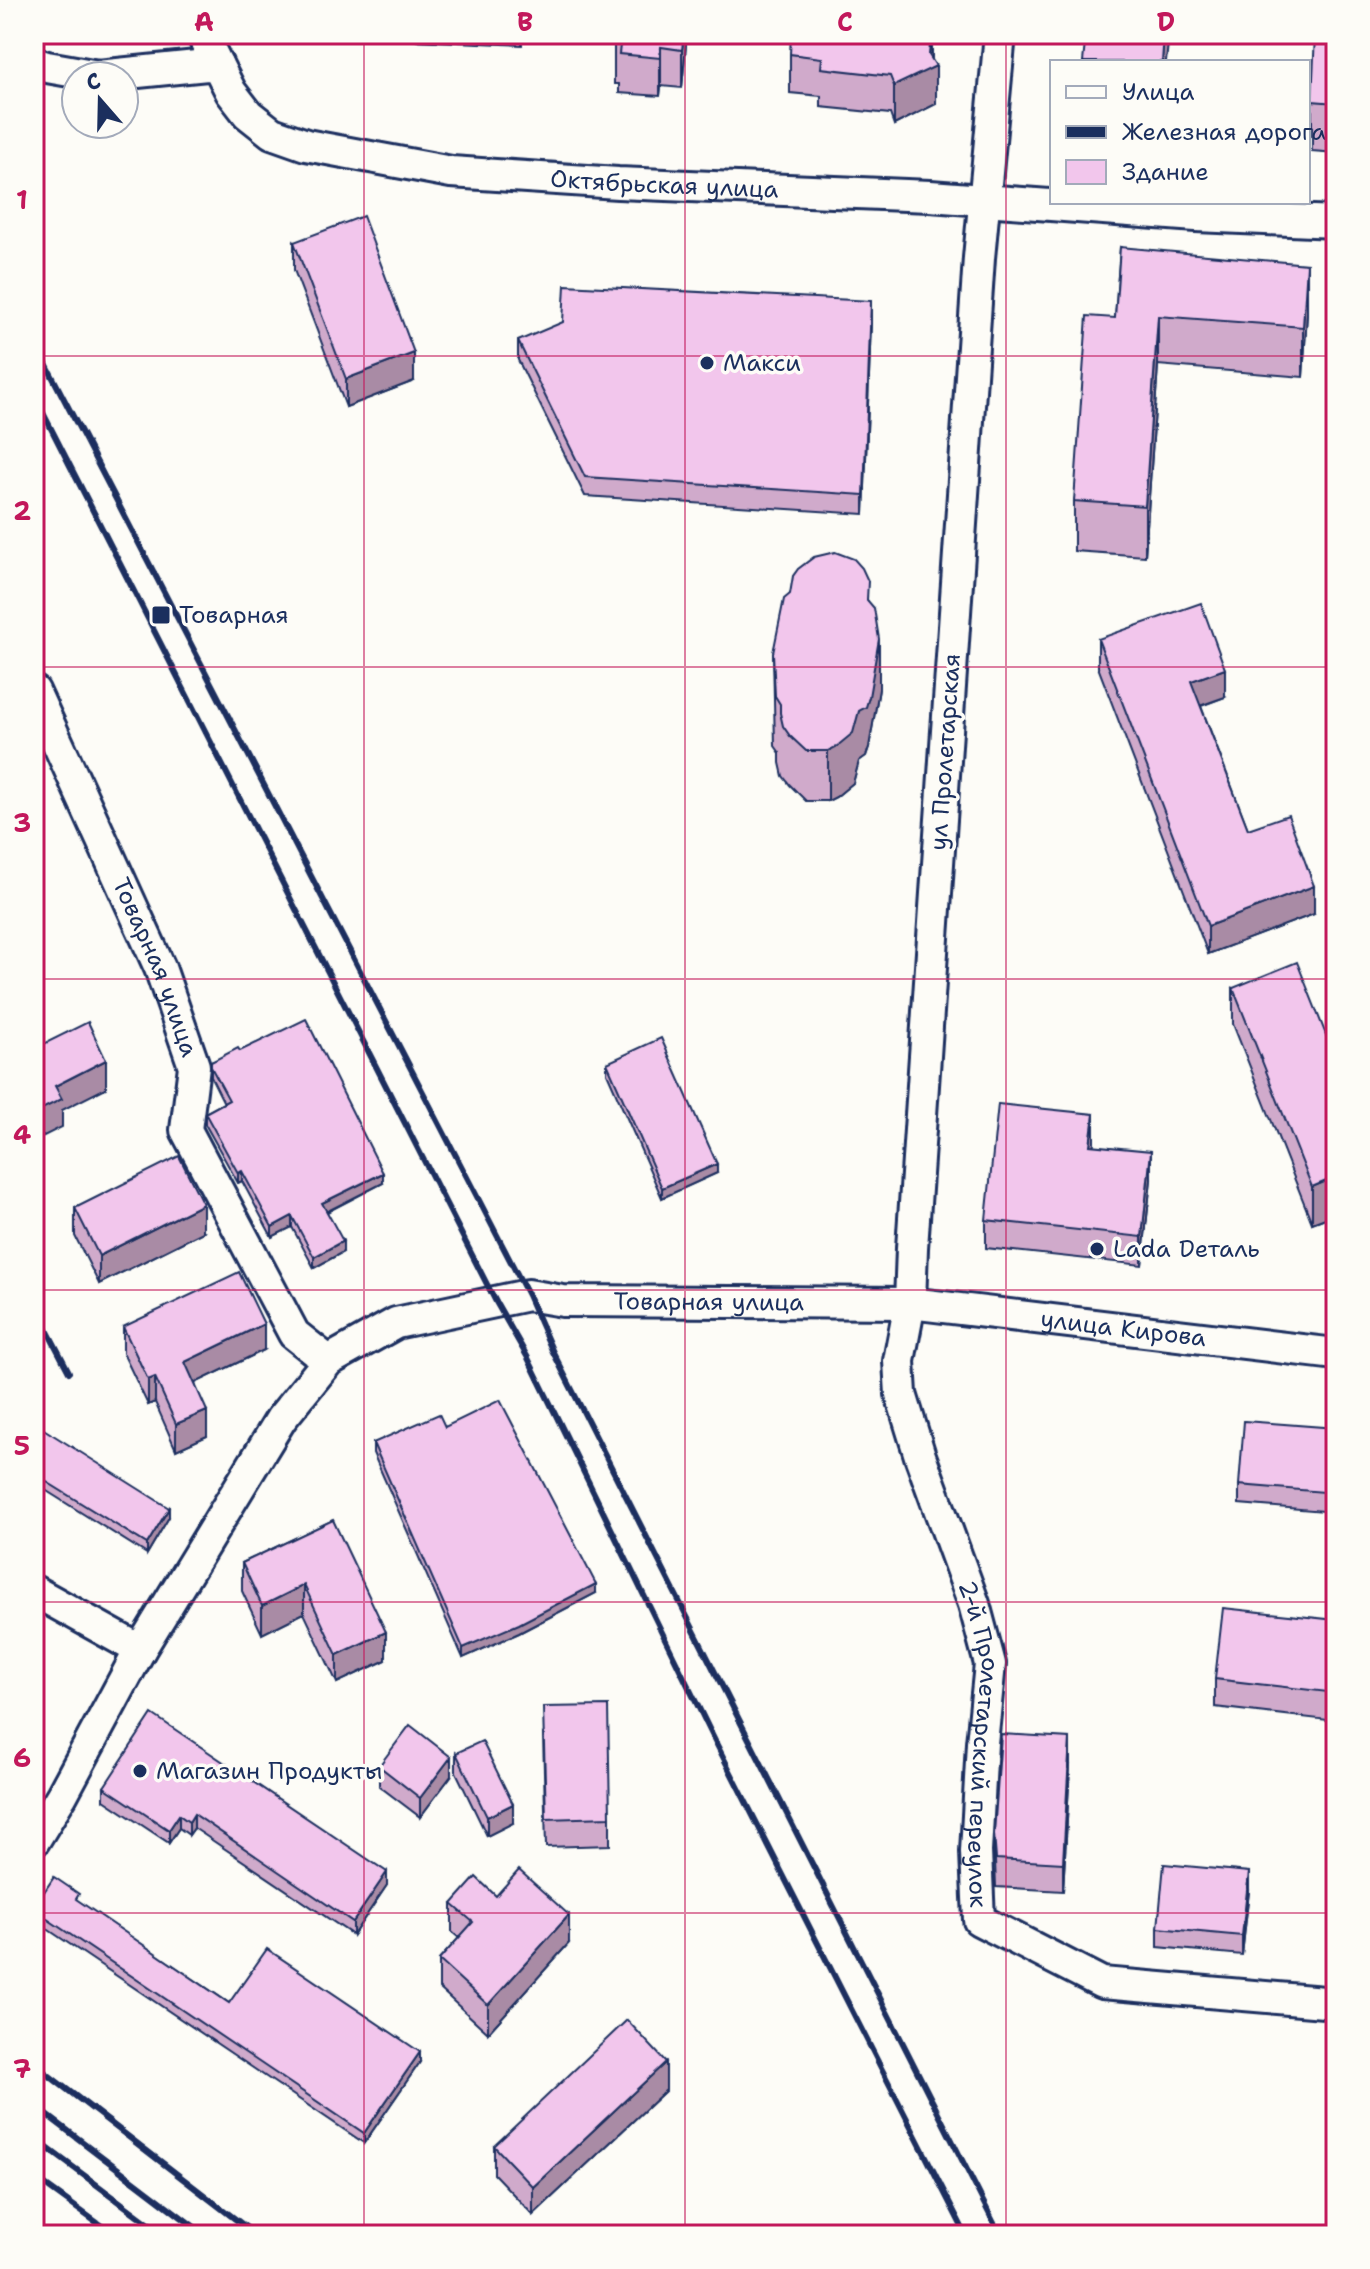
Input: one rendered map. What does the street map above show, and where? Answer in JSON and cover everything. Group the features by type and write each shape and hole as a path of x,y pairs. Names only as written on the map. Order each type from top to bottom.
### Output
{"street":[{"name":"Октябрьская улица","path":"202,34 231,92 248,114 272,133 306,145 451,172 618,183 930,196 1196,216 1336,222"},
{"name":"ул Пролетарская","path":"910,1303 984,200 1000,34"},
{"path":"34,63 98,76 217,64"},
{"name":"Товарная улица","path":"34,691 170,996 194,1066 186,1130 294,1334 328,1361"},
{"name":"Товарная улица","path":"34,1841 140,1650 281,1419 328,1361 396,1323 528,1295 563,1301 910,1303"},
{"name":"улица Кирова","path":"910,1303 1336,1354"},
{"name":"2-й Пролетарский переулок","path":"910,1303 899,1361 901,1394 920,1456 974,1604 990,1664 976,1852 979,1920 1102,1983 1336,2003"},
{"path":"34,1591 140,1650"}],"building":[{"path":"615,34 684,34 682,50 661,47 660,58 619,54 620,45 614,45"},
{"path":"791,34 931,34 929,55 936,66 894,86 890,76 821,68 822,58 790,54"},
{"path":"1086,34 1164,34 1162,60 1083,60"},
{"path":"1315,34 1336,34 1336,103 1312,101"},
{"path":"363,216 414,353 346,379 294,242"},
{"path":"1120,247 1307,264 1303,327 1158,316 1145,506 1074,501 1087,316 1115,318"},
{"path":"565,285 871,301 864,495 585,477 518,341 563,322"},
{"path":"835,552 854,559 862,568 868,581 867,600 874,608 879,639 869,697 866,707 859,711 853,733 828,751 806,751 783,726 780,704 775,696 773,653 784,599 790,594 793,576 814,557"},
{"path":"1201,603 1225,669 1191,681 1248,829 1288,815 1314,886 1208,926 1098,639"},
{"path":"1297,962 1336,1060 1336,1177 1312,1187 1233,988"},
{"path":"306,1019 383,1173 322,1203 343,1241 314,1257 292,1216 272,1227 242,1171 238,1173 205,1113 229,1100 211,1062"},
{"path":"88,1022 106,1060 55,1086 62,1099 34,1113 34,1039 38,1047"},
{"path":"661,1038 717,1164 662,1188 607,1063"},
{"path":"998,1104 1094,1114 1090,1145 1151,1151 1142,1237 986,1220"},
{"path":"179,1156 203,1204 99,1256 75,1208"},
{"path":"239,1272 264,1324 185,1362 207,1411 176,1424 155,1377 148,1380 123,1327"},
{"path":"500,1400 596,1584 519,1624 463,1648 373,1443 439,1414 445,1427"},
{"path":"1244,1421 1336,1428 1336,1493 1239,1485"},
{"path":"34,1423 169,1508 147,1544 34,1474"},
{"path":"333,1520 386,1632 337,1655 304,1585 262,1606 242,1563"},
{"path":"1223,1608 1336,1620 1336,1693 1215,1679"},
{"path":"608,1706 610,1817 546,1819 543,1707"},
{"path":"152,1714 387,1872 353,1922 194,1814 189,1822 179,1815 169,1830 104,1787"},
{"path":"410,1725 451,1757 420,1798 379,1766"},
{"path":"1001,1734 1070,1738 1063,1863 996,1859 994,1834"},
{"path":"482,1741 513,1804 487,1817 456,1753"},
{"path":"1164,1864 1249,1872 1242,1936 1158,1928"},
{"path":"519,1870 569,1915 488,2005 439,1960 473,1922 452,1904 476,1877 496,1896"},
{"path":"54,1877 79,1894 76,1899 229,2003 267,1949 420,2052 364,2133 34,1910"},
{"path":"627,2020 666,2062 533,2187 494,2146"}],"waterway":[{"path":"34,2230 41,2235"}],"railway":[{"path":"34,341 528,1295 552,1350 1000,2235"},
{"path":"34,395 496,1302 528,1358 715,1741 966,2235"},
{"path":"34,1305 69,1372"},
{"path":"34,2064 256,2235"},
{"path":"34,2105 205,2235"},
{"path":"34,2138 164,2235"},
{"path":"34,2177 114,2235"}],"place":[{"name":"Макси","path":"707,363"},
{"name":"Товарная","path":"161,615"},
{"name":"Lada Dеталь","path":"1097,1249"},
{"name":"Магазин Продукты","path":"140,1771"}]}
